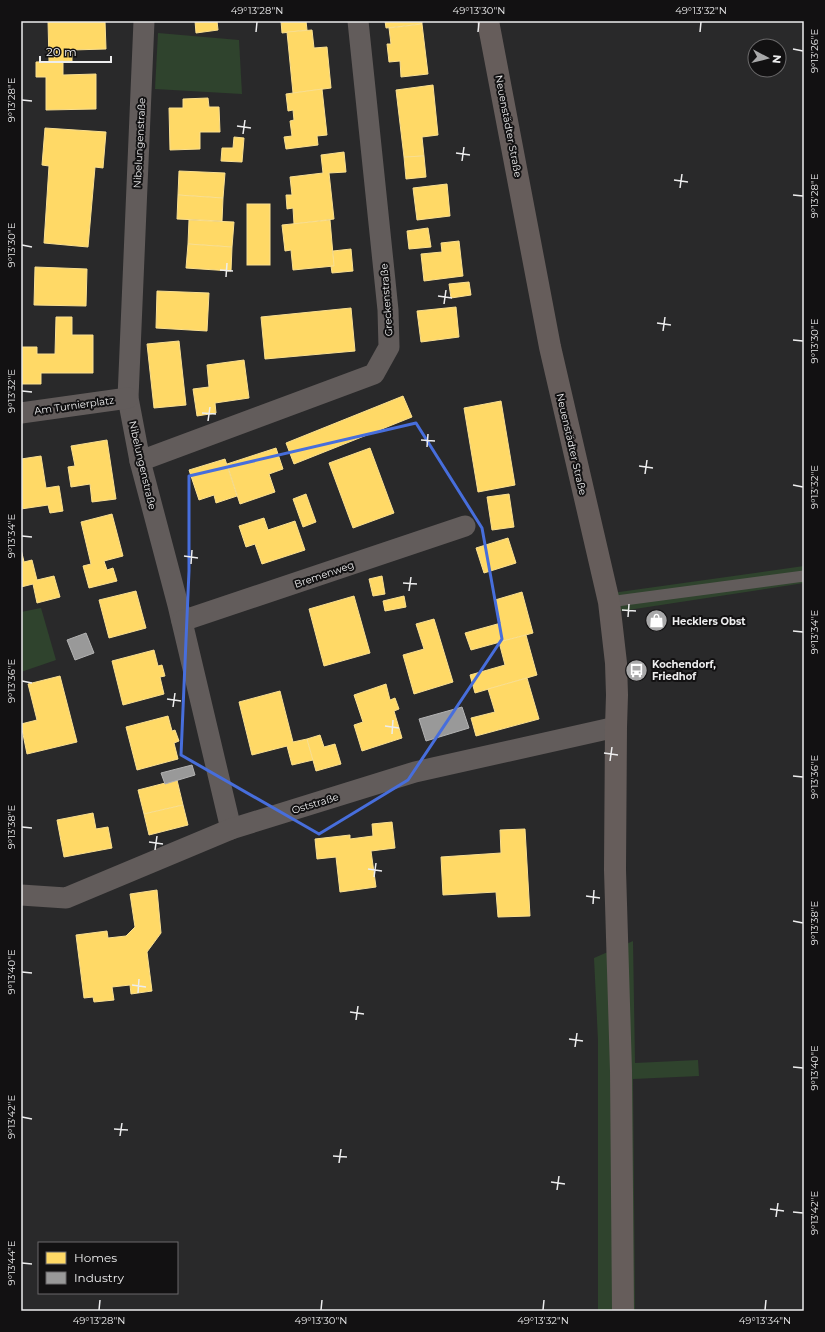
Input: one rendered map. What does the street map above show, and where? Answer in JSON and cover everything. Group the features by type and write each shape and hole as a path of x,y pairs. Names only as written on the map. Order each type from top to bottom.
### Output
{"main road":[{"name":"Neuenstädter Straße","path":"488,21 550,347 610,602 617,682 615,870 621,1071 623,1311"}],"street":[{"name":"Nibelungenstraße","path":"144,21 128,398 140,461 182,622 230,829"},
{"name":"Greckenstraße","path":"140,461 374,374 389,347 388,310 358,21"},
{"name":"Am Turnierplatz","path":"21,412 128,398"},
{"name":"Bremenweg","path":"182,622 465,526"},
{"name":"Oststraße","path":"21,895 66,898 230,829 415,772 616,727"}],"lane":[{"path":"610,602 804,576"}],"highlighted area":[{"path":"416,423 482,528 502,639 408,780 319,834 181,755 189,571 189,476"}],"green space":[{"path":"158,33 239,40 242,94 155,89"},
{"path":"804,566 804,583 615,612 612,593"},
{"path":"41,608 56,660 21,672 21,612"},
{"path":"633,941 635,1063 698,1060 699,1076 633,1079 635,1311 598,1311 598,1040 594,958"}],"building: Homes":[{"path":"48,21 105,21 106,49 72,50 72,61 49,62"},
{"path":"195,21 217,21 218,30 196,33"},
{"path":"281,21 306,21 307,30 282,33"},
{"path":"385,21 422,21 422,24 386,28"},
{"path":"422,24 428,74 401,77 400,61 389,62 387,44 391,44 389,28"},
{"path":"312,30 314,48 327,47 331,88 293,93 287,32"},
{"path":"63,61 63,75 96,74 96,109 46,110 46,77 36,77 36,62"},
{"path":"433,85 438,135 422,137 424,156 404,157 396,90"},
{"path":"322,89 327,135 317,136 318,145 286,149 284,137 292,136 290,121 294,120 293,110 288,111 286,94"},
{"path":"208,98 209,107 219,107 220,132 200,132 200,149 170,150 169,108 183,108 183,99"},
{"path":"45,128 106,132 103,168 95,167 88,247 44,243 49,166 42,165"},
{"path":"234,137 244,138 242,162 221,161 222,148 233,148"},
{"path":"344,152 346,172 329,173 334,219 294,224 293,208 287,209 286,195 292,195 290,177 323,173 321,155"},
{"path":"424,156 426,177 406,179 404,157"},
{"path":"179,171 225,173 223,198 178,195"},
{"path":"447,184 450,216 417,220 413,188"},
{"path":"178,195 223,198 222,221 177,219"},
{"path":"247,204 270,204 270,265 247,265"},
{"path":"189,220 234,222 232,247 188,244"},
{"path":"330,220 334,266 293,270 291,250 285,251 282,225"},
{"path":"428,228 431,247 409,249 407,231"},
{"path":"459,241 463,276 424,281 421,254 442,252 441,243"},
{"path":"188,244 232,247 231,271 186,268"},
{"path":"351,249 353,271 332,273 331,266 334,266 333,251"},
{"path":"35,267 87,269 86,306 34,305"},
{"path":"469,282 471,295 451,298 449,284"},
{"path":"157,291 209,293 207,331 156,328"},
{"path":"456,307 459,337 421,342 417,311"},
{"path":"351,308 355,351 265,359 261,317"},
{"path":"56,317 72,317 72,335 93,335 93,373 41,373 41,384 21,384 21,347 37,347 37,354 55,354"},
{"path":"179,341 186,405 154,408 147,344"},
{"path":"244,360 249,398 215,403 216,413 197,416 193,389 209,387 207,365"},
{"path":"403,396 412,417 294,464 286,443"},
{"path":"501,401 515,485 478,492 464,408"},
{"path":"107,440 116,499 92,502 90,484 71,487 68,467 75,466 71,446"},
{"path":"276,448 283,469 269,474 275,492 240,504 227,464"},
{"path":"370,448 394,513 353,528 329,463"},
{"path":"41,456 46,488 59,486 63,511 50,513 48,505 21,509 21,459"},
{"path":"225,459 237,496 216,503 214,495 199,500 189,470"},
{"path":"306,494 316,522 303,527 293,499"},
{"path":"509,494 514,527 492,530 487,497"},
{"path":"112,514 123,556 104,561 107,570 113,568 117,581 89,588 83,566 91,564 81,522"},
{"path":"264,518 268,530 295,521 305,550 262,564 255,544 246,547 239,526"},
{"path":"508,538 516,563 484,573 476,548"},
{"path":"21,549 24,562 32,560 37,580 54,576 60,597 37,603 33,584 21,587"},
{"path":"382,576 385,594 373,596 369,579"},
{"path":"136,591 146,628 109,638 99,600"},
{"path":"522,592 533,633 471,650 465,633 501,623 495,600"},
{"path":"354,596 370,653 324,666 309,609"},
{"path":"404,596 406,607 385,611 383,601"},
{"path":"434,619 453,682 414,694 403,655 424,649 416,624"},
{"path":"526,635 537,675 475,693 470,675 505,665 499,642"},
{"path":"154,650 158,666 162,665 165,676 160,677 164,694 123,705 112,661"},
{"path":"60,676 77,742 27,754 21,724 37,720 28,684"},
{"path":"527,678 539,719 476,736 471,718 495,712 488,689"},
{"path":"386,684 390,700 395,698 399,709 394,711 402,738 362,751 354,725 363,722 354,695"},
{"path":"280,691 293,742 307,739 313,760 292,765 287,746 252,755 239,702"},
{"path":"168,716 172,731 175,730 179,741 174,743 178,759 137,770 126,727"},
{"path":"320,735 324,747 335,744 341,764 316,771 307,739"},
{"path":"177,780 183,805 144,814 138,790"},
{"path":"183,805 188,825 149,835 144,814"},
{"path":"93,813 96,829 108,827 112,848 64,857 57,820"},
{"path":"392,822 395,848 371,851 376,887 340,892 336,857 317,859 315,839 350,835 350,839 373,836 372,824"},
{"path":"525,829 530,916 498,917 496,892 443,895 441,857 501,853 500,830"},
{"path":"157,890 161,933 147,952 152,991 131,994 130,985 112,987 114,1000 94,1002 93,997 84,998 76,935 107,931 108,938 126,936 135,927 130,894"}],"building: Industry":[{"path":"86,633 94,653 75,660 67,640"},
{"path":"462,707 469,728 426,741 419,719"},
{"path":"192,765 195,775 165,784 161,773"}],"place":[{"name":"Hecklers Obst","path":"657,621"},
{"name":"Kochendorf, Friedhof","path":"636,670"}]}
